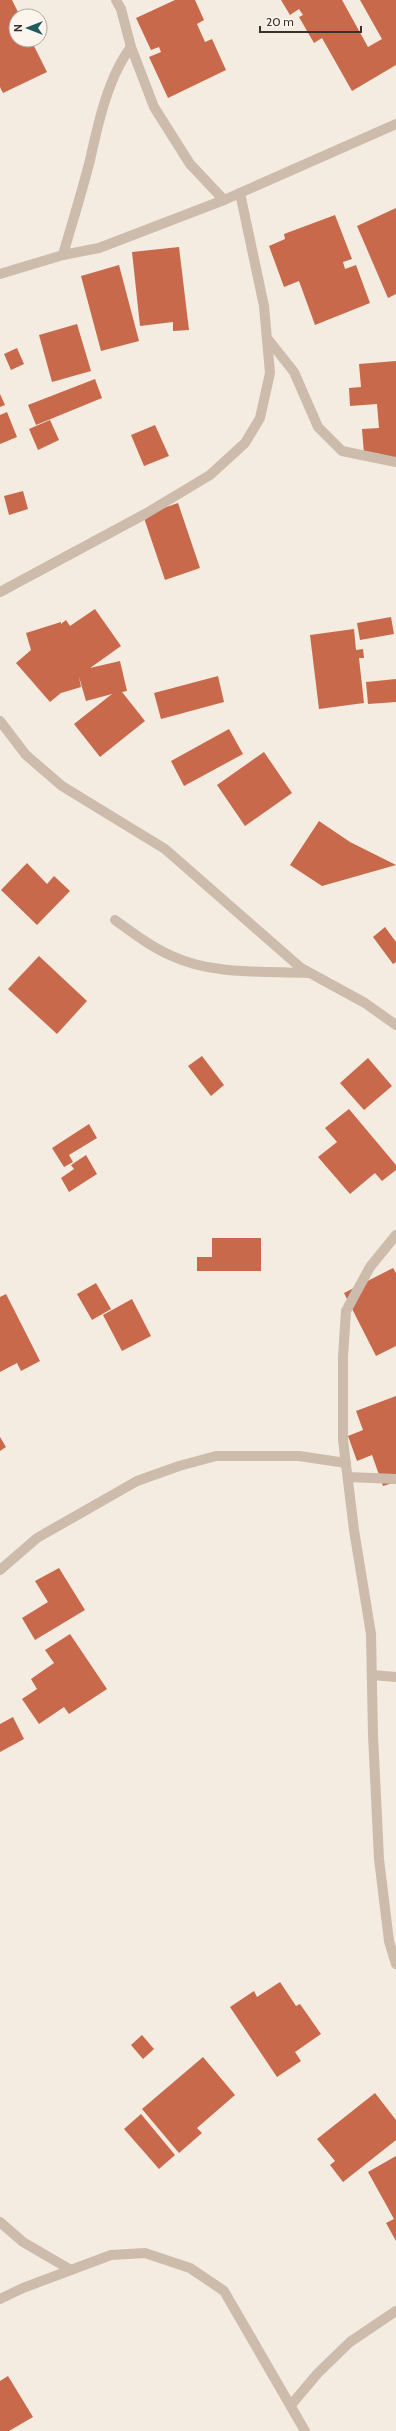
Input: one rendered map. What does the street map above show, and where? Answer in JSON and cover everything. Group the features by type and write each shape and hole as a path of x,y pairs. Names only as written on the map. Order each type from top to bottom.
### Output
{"street":[{"path":"116,0 121,9 131,47 154,107 190,164 224,200"},
{"path":"63,254 90,161 95,134 120,60 131,47"},
{"path":"0,274 63,254 99,248 224,200 396,124"},
{"path":"0,592 145,514 210,475 245,442 260,418 270,373 267,338 263,300 240,193"},
{"path":"267,338 294,372 318,427 342,451 396,462"},
{"path":"0,721 26,755 62,786 165,849 301,968 365,1003 396,1024"},
{"path":"115,920 145,942 173,957 206,966 310,973"},
{"path":"396,1235 370,1267 346,1311 343,1357 343,1440 354,1530 371,1634 379,1859 389,1941 396,1964"},
{"path":"0,1570 37,1538 138,1481 179,1466 216,1456 299,1456 346,1463"},
{"path":"348,1477 396,1479"},
{"path":"372,1675 396,1677"},
{"path":"0,2222 23,2242 71,2270"},
{"path":"0,2299 23,2288 111,2256 145,2253 190,2268 224,2291 306,2431"},
{"path":"291,2405 318,2373 350,2342 396,2311"}],"building":[{"path":"0,0 12,0 16,8 8,8 8,48 35,48 47,72 3,93 0,87"},
{"path":"175,0 195,0 204,20 197,24 205,42 212,39 226,70 168,98 149,57 161,52 159,47 151,50 136,18"},
{"path":"281,0 342,0 368,47 382,39 360,0 396,0 396,65 352,91 322,38 314,43 299,17 303,15 299,9 290,15"},
{"path":"396,208 396,294 388,298 357,226"},
{"path":"335,215 352,259 343,262 345,269 356,265 370,303 315,325 299,281 284,287 269,246 285,239 284,234"},
{"path":"179,247 189,330 173,331 173,322 140,326 132,252"},
{"path":"119,265 139,341 101,351 81,276"},
{"path":"77,324 91,371 52,382 39,335"},
{"path":"17,348 24,364 11,370 4,354"},
{"path":"396,361 396,459 378,460 378,453 364,454 362,429 379,428 377,404 350,406 349,388 361,387 359,364"},
{"path":"95,379 102,398 36,425 28,405"},
{"path":"0,394 5,405 0,407"},
{"path":"7,412 17,437 0,444 0,415"},
{"path":"50,420 59,440 38,450 29,429"},
{"path":"155,425 169,456 144,466 131,435"},
{"path":"23,491 28,509 9,515 4,496"},
{"path":"178,503 200,568 165,580 143,515"},
{"path":"95,609 121,646 90,668 120,661 127,691 122,692 145,721 100,757 74,724 112,694 86,701 79,677 81,687 61,693 50,702 16,663 31,650 26,633 61,622 61,624 66,620 70,626"},
{"path":"391,617 394,634 360,640 357,623"},
{"path":"354,629 356,650 363,649 364,658 359,658 364,703 319,709 310,635"},
{"path":"218,676 224,702 161,719 154,693"},
{"path":"396,679 396,702 368,704 366,682"},
{"path":"229,729 243,754 184,786 171,761"},
{"path":"264,752 292,793 245,826 217,785"},
{"path":"319,821 350,842 396,865 322,886 290,865"},
{"path":"27,863 47,884 54,876 70,891 37,925 1,890"},
{"path":"385,927 396,942 396,962 393,964 373,937"},
{"path":"39,956 87,1001 57,1034 8,989"},
{"path":"202,1056 224,1085 211,1096 188,1066"},
{"path":"368,1058 392,1086 364,1110 340,1083"},
{"path":"349,1109 396,1165 396,1170 382,1181 375,1173 350,1194 318,1157 337,1142 325,1128"},
{"path":"89,1124 97,1138 69,1155 73,1162 64,1167 52,1148"},
{"path":"86,1155 97,1174 69,1192 61,1178 74,1169 71,1165"},
{"path":"212,1238 261,1238 261,1271 197,1271 197,1257 212,1257"},
{"path":"393,1268 396,1273 396,1346 376,1356 344,1293"},
{"path":"96,1283 111,1309 92,1320 77,1294"},
{"path":"6,1294 40,1361 21,1371 17,1363 0,1372 0,1297"},
{"path":"132,1299 151,1336 122,1351 103,1315"},
{"path":"396,1396 396,1482 383,1486 372,1455 357,1461 348,1436 363,1430 356,1411"},
{"path":"0,1437 6,1447 0,1451"},
{"path":"59,1568 85,1610 35,1640 22,1618 48,1602 35,1581"},
{"path":"70,1634 107,1689 69,1714 64,1707 39,1724 22,1699 37,1689 31,1679 54,1663 45,1650"},
{"path":"13,1717 24,1739 0,1752 0,1724"},
{"path":"280,1982 296,2006 300,2004 321,2034 295,2052 301,2061 277,2077 230,2007 254,1991 257,1997"},
{"path":"142,2035 154,2049 143,2059 131,2045"},
{"path":"203,2057 235,2095 197,2128 202,2133 179,2153 142,2109"},
{"path":"375,2093 396,2120 396,2140 343,2182 330,2165 335,2161 317,2139"},
{"path":"141,2114 175,2155 159,2169 124,2129"},
{"path":"396,2156 396,2241 386,2223 394,2219 368,2172"},
{"path":"8,2376 33,2417 9,2431 0,2431 0,2381"}]}
